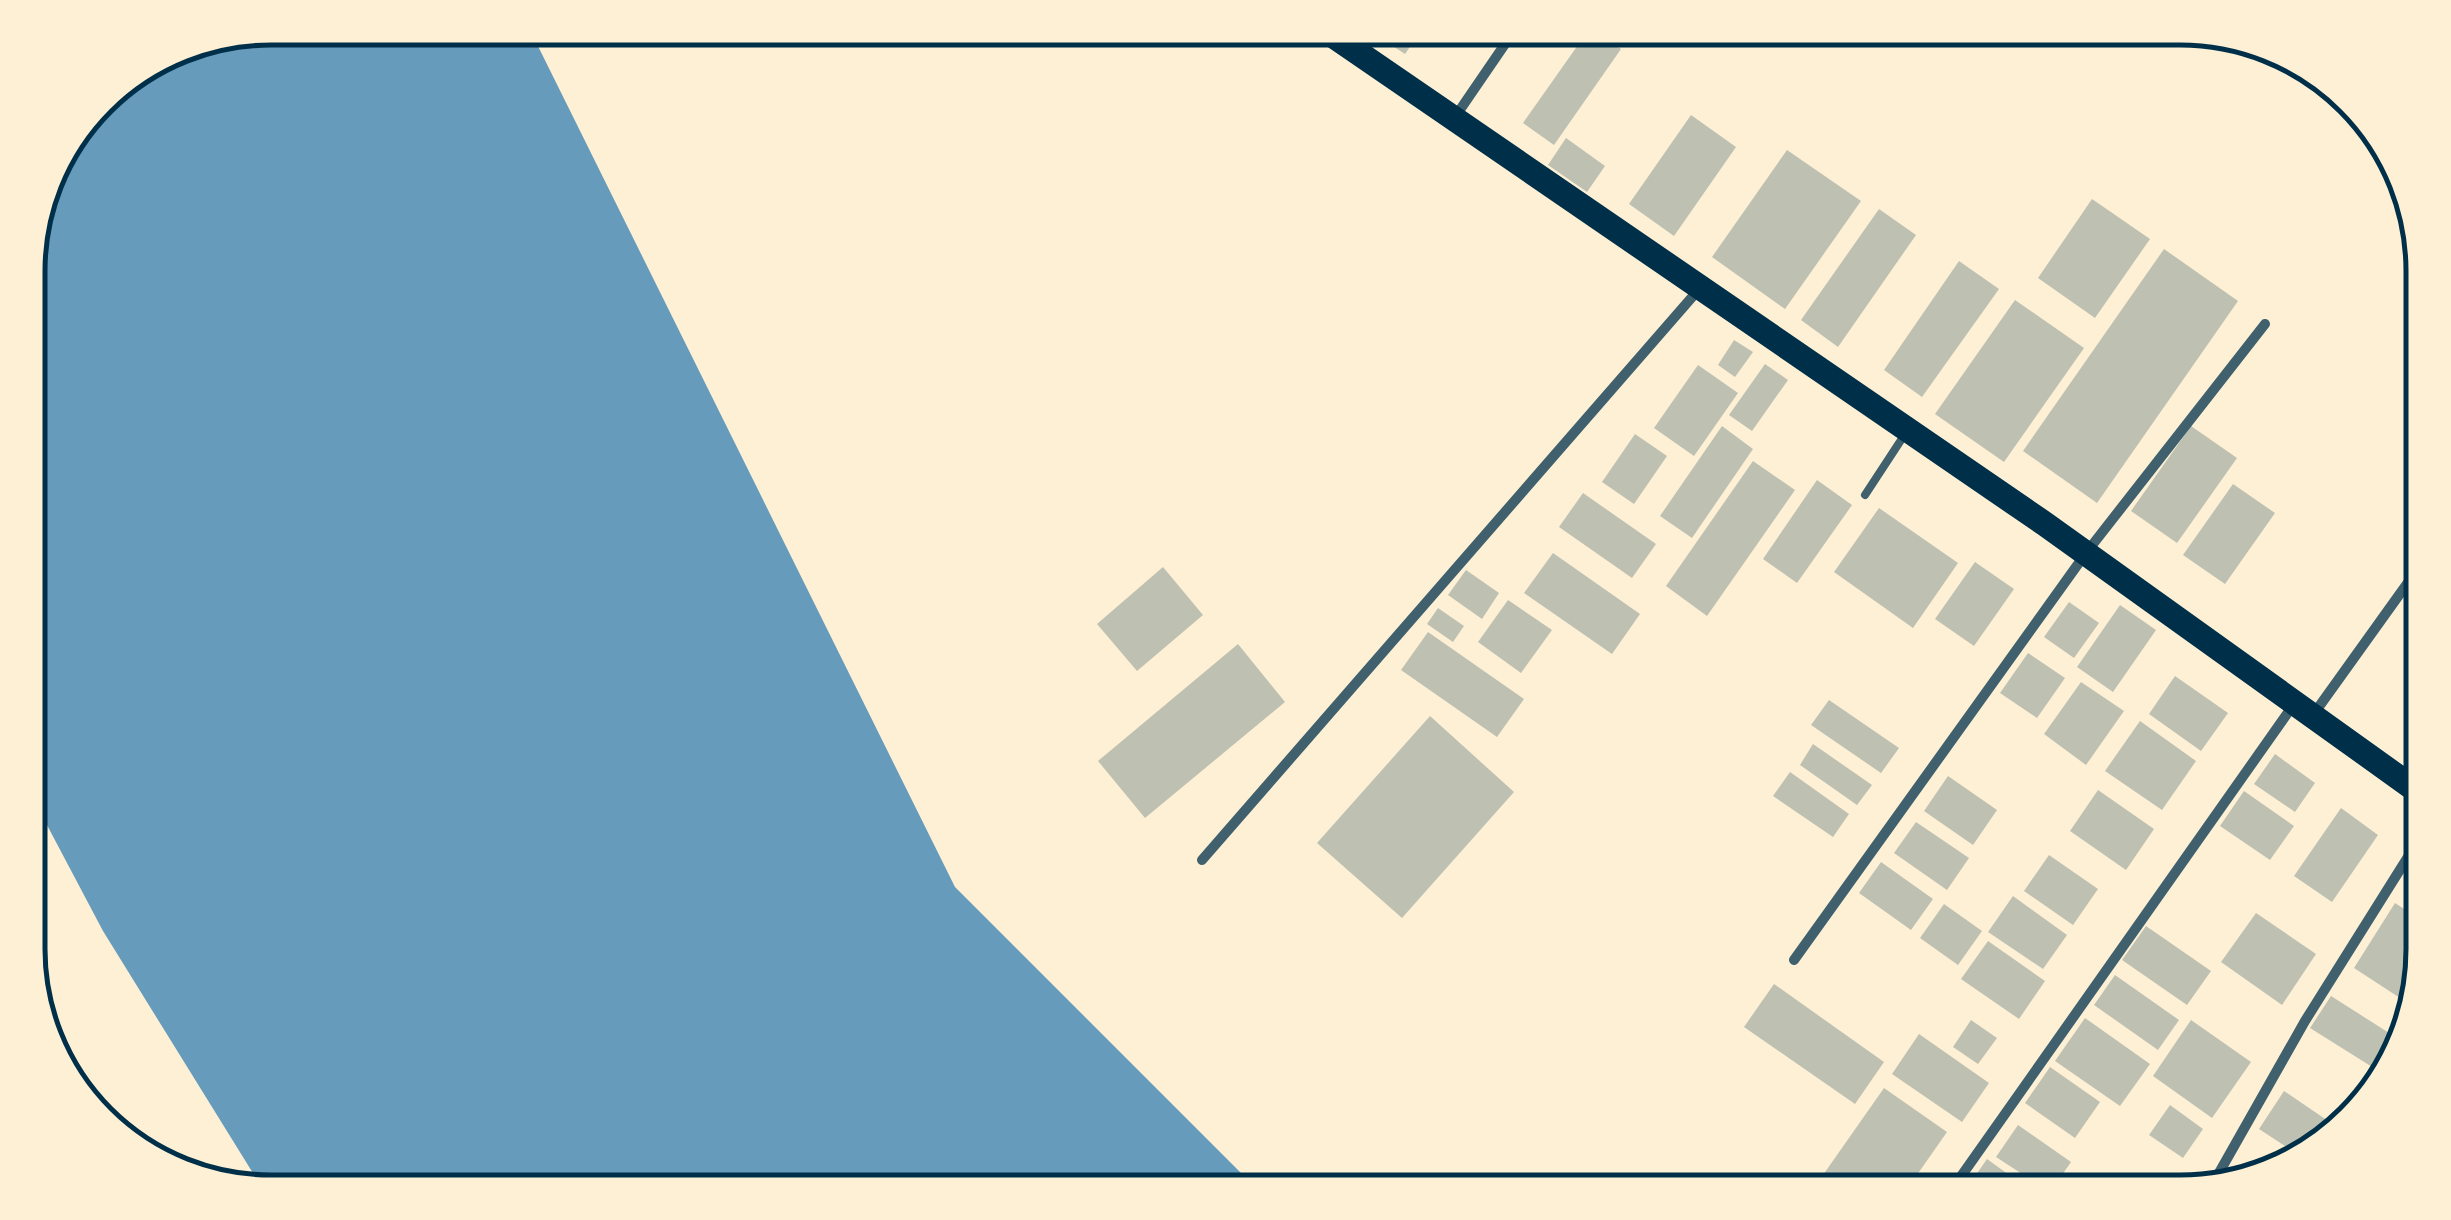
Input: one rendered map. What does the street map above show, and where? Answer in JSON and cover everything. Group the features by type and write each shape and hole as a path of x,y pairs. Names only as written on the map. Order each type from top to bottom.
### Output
{"main road":[{"path":"1346,45 2086,553 2406,783"}],"street":[{"path":"1453,121 1504,45"},
{"path":"1202,860 1701,287"},
{"path":"1794,960 2086,553 2265,324"},
{"path":"1962,1175 2304,709 2406,583"},
{"path":"2219,1172 2305,1021 2406,860"}],"lane":[{"path":"1865,496 1908,431"}],"water":[{"path":"271,45 537,45 955,887 1243,1175 253,1174 103,931 45,821 45,256 53,213 75,158 111,111 145,83 185,62 227,49"}],"building":[{"path":"1391,45 1411,45 1405,54"},
{"path":"1578,45 1615,45 1621,49 1554,145 1523,123"},
{"path":"1691,115 1736,147 1674,236 1629,204"},
{"path":"1566,138 1605,166 1587,192 1548,165"},
{"path":"1787,150 1861,201 1785,309 1712,257"},
{"path":"2092,199 2150,239 2095,318 2038,278"},
{"path":"1879,209 1916,235 1838,347 1801,320"},
{"path":"2164,249 2238,301 2097,503 2023,451"},
{"path":"1959,261 1999,289 1922,397 1884,370"},
{"path":"2015,300 2084,348 2004,462 1935,414"},
{"path":"1734,340 1753,352 1735,377 1718,365"},
{"path":"1765,364 1788,380 1752,431 1729,415"},
{"path":"1698,365 1738,393 1694,456 1654,428"},
{"path":"1722,426 1753,449 1692,538 1660,516"},
{"path":"2191,426 2237,458 2177,543 2131,511"},
{"path":"1635,434 1667,456 1634,504 1602,482"},
{"path":"1753,461 1795,490 1707,616 1666,586"},
{"path":"1817,480 1852,505 1797,583 1763,559"},
{"path":"2233,484 2275,513 2225,584 2183,555"},
{"path":"1583,493 1656,544 1632,578 1559,527"},
{"path":"1879,508 1958,563 1913,628 1834,572"},
{"path":"1553,553 1640,614 1612,654 1524,593"},
{"path":"1975,562 2014,589 1974,646 1935,619"},
{"path":"1163,567 1203,615 1137,671 1097,624"},
{"path":"1466,570 1499,593 1482,619 1448,595"},
{"path":"1508,600 1552,630 1521,673 1478,642"},
{"path":"2069,602 2099,623 2074,658 2044,637"},
{"path":"2120,605 2156,630 2113,692 2077,667"},
{"path":"1438,608 1464,626 1453,642 1427,624"},
{"path":"1428,632 1524,699 1497,737 1401,670"},
{"path":"1238,644 1285,702 1145,818 1098,761"},
{"path":"2028,653 2065,678 2037,718 2000,693"},
{"path":"2175,676 2228,713 2201,751 2149,714"},
{"path":"2081,682 2124,711 2086,765 2044,734"},
{"path":"1829,700 1899,748 1881,773 1811,725"},
{"path":"1430,716 1514,792 1402,918 1317,843"},
{"path":"2140,721 2196,761 2162,810 2105,771"},
{"path":"1813,744 1872,785 1857,805 1800,765"},
{"path":"2275,754 2315,783 2295,812 2254,784"},
{"path":"1790,772 1849,814 1833,837 1773,796"},
{"path":"1948,776 1997,810 1973,845 1924,811"},
{"path":"2098,790 2154,829 2126,870 2070,831"},
{"path":"2244,791 2294,826 2270,860 2220,826"},
{"path":"2341,808 2378,835 2332,902 2294,876"},
{"path":"1916,822 1969,858 1947,890 1894,853"},
{"path":"2049,855 2098,889 2073,925 2024,891"},
{"path":"1881,862 1933,899 1911,930 1859,893"},
{"path":"2013,896 2067,935 2043,969 1988,932"},
{"path":"2395,903 2406,910 2400,998 2354,968"},
{"path":"1944,904 1982,931 1958,965 1920,938"},
{"path":"2256,913 2316,954 2282,1005 2221,962"},
{"path":"2146,926 2211,971 2187,1005 2122,960"},
{"path":"1988,941 2045,981 2019,1019 1961,979"},
{"path":"2115,975 2179,1020 2158,1050 2094,1005"},
{"path":"1774,984 1884,1062 1855,1104 1744,1027"},
{"path":"2331,996 2389,1033 2373,1067 2310,1028"},
{"path":"2085,1018 2150,1064 2120,1106 2055,1061"},
{"path":"1971,1020 1997,1038 1978,1064 1953,1047"},
{"path":"2191,1020 2251,1062 2212,1118 2153,1076"},
{"path":"1919,1034 1989,1083 1962,1122 1892,1074"},
{"path":"2050,1067 2100,1102 2075,1138 2025,1103"},
{"path":"1884,1088 1947,1132 1917,1175 1823,1175"},
{"path":"2284,1091 2327,1120 2287,1148 2259,1129"},
{"path":"2170,1105 2203,1129 2183,1158 2149,1135"},
{"path":"2018,1125 2071,1162 2062,1175 2024,1175 1996,1157"},
{"path":"1987,1159 2009,1175 1976,1175"}]}
